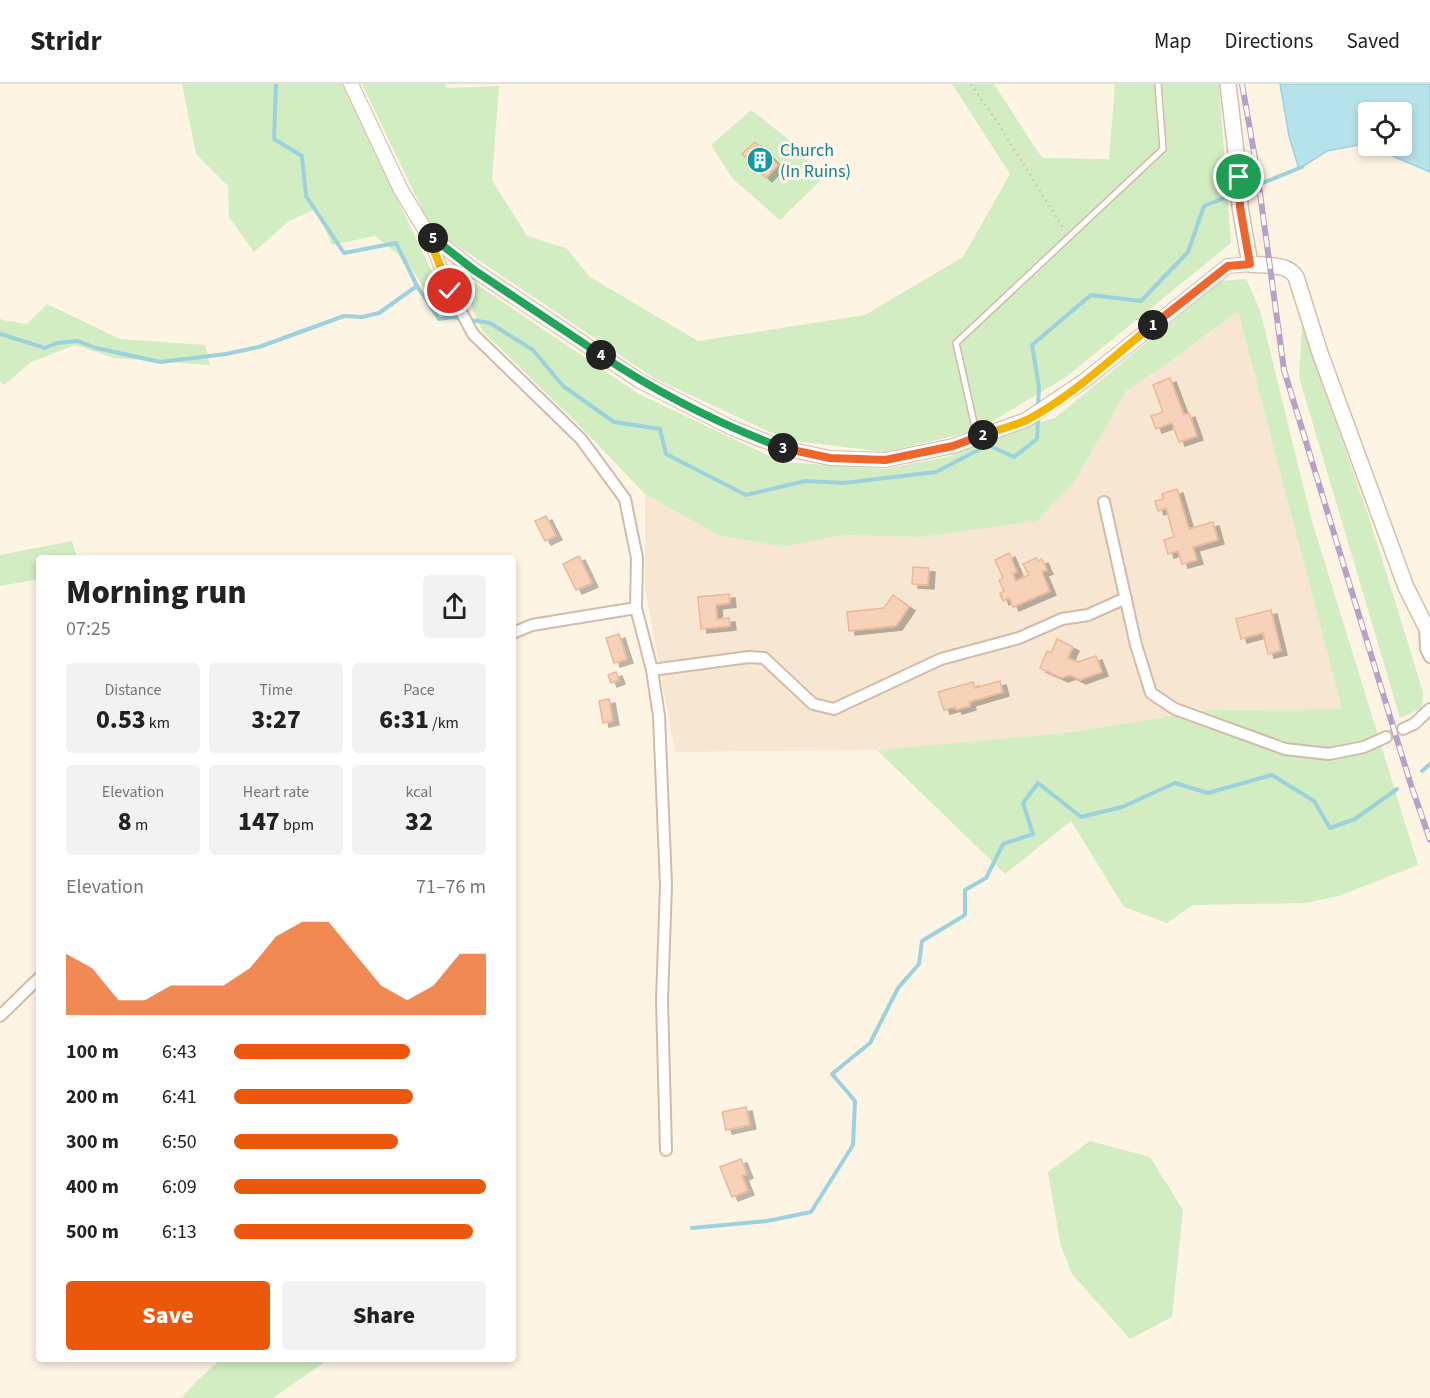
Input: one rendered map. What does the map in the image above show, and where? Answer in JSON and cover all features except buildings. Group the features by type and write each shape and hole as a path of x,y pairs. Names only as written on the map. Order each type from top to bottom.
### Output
{"main road":[{"path":"1228,84 1239,177 1240,207 1250,264 1287,268 1293,271 1320,352 1406,587 1428,630"}],"street":[{"path":"351,84 401,190 427,233 450,291 473,334 581,439 625,499 637,558 636,608 652,670 659,716 666,885 662,1000 666,1150"},
{"path":"427,233 474,270 640,381 732,428 783,448 830,458 885,460 953,446 1026,420 1084,381 1228,266 1250,264"},
{"path":"1104,502 1136,645 1151,693 1175,709 1286,749 1329,754 1364,747 1386,736"},
{"path":"652,670 749,657 764,658 813,704 834,710 941,659 1019,639 1062,619 1088,615 1126,598"},
{"path":"516,632 532,625 636,608"},
{"path":"1428,630 1426,650 1430,657"},
{"path":"1403,729 1414,724 1430,709"},
{"path":"0,1016 36,981"}],"lane":[{"path":"978,437 956,343 1163,149 1158,84"}],"path":[{"path":"971,84 1069,237"}],"shaded area":[{"path":"1238,311 1342,709 1209,710 1065,733 877,750 675,752 645,589 645,494 718,535 781,547 844,535 920,537 1076,479 1126,391"}],"green space":[{"path":"182,84 342,84 444,297 440,312 407,262 375,236 332,245 316,209 289,221 254,252 229,217 228,186 196,154"},
{"path":"362,84 445,84 447,88 499,86 492,180 527,236 566,248 590,277 698,341 865,315 963,257 1010,174 952,84 994,84 1042,158 1109,159 1115,84 1219,84 1231,243 1066,377 976,431 884,452 787,440 654,378 431,228"},
{"path":"751,110 788,139 823,178 780,220 732,178 711,145"},
{"path":"454,269 639,394 782,462 885,469 951,456 978,437 1055,418 1221,281 1246,279 1260,310 1311,518 1418,865 1339,896 1305,903 1193,905 1167,923 1124,907 1071,821 1005,874 877,750 1065,733 1209,710 1342,709 1238,311 1126,391 1076,479 1037,521 920,537 844,535 782,547 718,535 645,494 575,421 483,332"},
{"path":"47,304 120,339 205,345 210,365 114,358 75,345 31,362 4,385 0,381 0,318 27,324"},
{"path":"1302,326 1370,520 1423,692 1422,708 1400,718 1299,377"},
{"path":"72,541 76,555 36,555 36,580 0,586 0,555"},
{"path":"1090,1141 1150,1157 1183,1210 1172,1317 1130,1339 1072,1274 1060,1243 1048,1172"},
{"path":"218,1362 325,1362 273,1398 181,1398"}],"water":[{"path":"1280,84 1430,84 1430,172 1392,156 1412,156 1412,102 1358,102 1358,145 1327,151 1299,169 1289,136"}],"waterway":[{"path":"276,84 274,139 302,156 306,196 344,253 396,243 417,286 439,319 452,317 490,323 533,350 563,386 614,422 660,429 666,454 746,495 805,481 844,483 936,472 988,445 1014,457 1037,439 1038,417"},
{"path":"1243,191 1302,167"},
{"path":"1038,407 1039,387 1032,345 1091,295 1141,301 1188,252 1204,206 1236,193"},
{"path":"0,334 45,348 57,343 78,341 96,348 160,362 226,354 259,347 344,316 362,317 379,313 417,286"},
{"path":"1422,771 1430,764"},
{"path":"692,1228 767,1221 811,1212 853,1145 855,1101 832,1074 870,1043 898,988 919,964 922,941 965,915 965,890 986,878 1003,844 1033,834 1023,803 1038,783 1081,817 1122,807 1175,783 1208,793 1272,775 1314,801 1330,828 1355,819 1397,789"}],"tunnel":[{"path":"1386,737 1403,729"}],"railway":[{"path":"1242,84 1256,164 1284,370 1410,782 1430,840"}],"place":[{"name":"Church (In Ruins)","path":"760,160"}],"route":[{"path":"450,291 427,233 474,270 640,381 732,428 783,448 830,458 885,460 953,446 1026,420 1084,381 1228,266 1250,264 1240,207 1239,177"}]}
